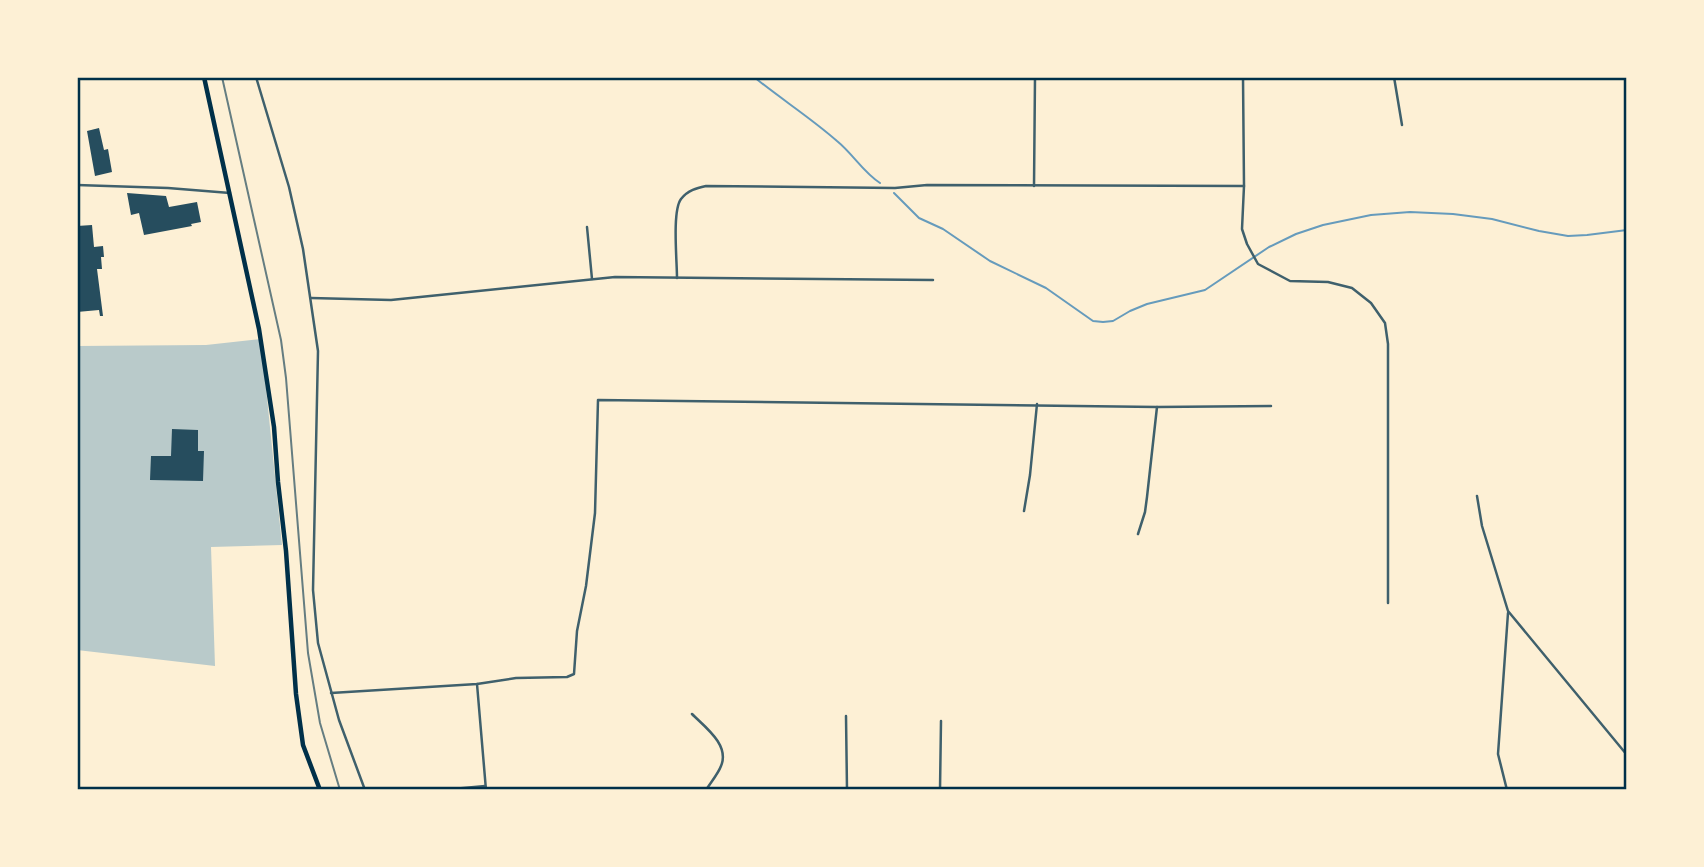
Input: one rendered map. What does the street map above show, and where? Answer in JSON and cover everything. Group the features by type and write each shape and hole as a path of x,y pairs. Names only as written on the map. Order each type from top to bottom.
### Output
{"main road":[{"path":"204,77 259,329 274,427 303,745 320,790"}],"street":[{"path":"256,77 289,187 303,249 318,351 313,590 318,643 345,738 365,790"},
{"path":"1034,186 1035,77"},
{"path":"1243,77 1242,229 1258,264 1290,281 1328,282 1352,288 1371,303 1385,323 1388,344 1388,603"},
{"path":"1394,77 1402,125"},
{"path":"77,185 230,193"},
{"path":"677,278 676,211 681,199 694,188 706,186 1244,186"},
{"path":"587,227 592,279"},
{"path":"310,298 391,300 615,277 933,280"},
{"path":"331,693 477,684 516,678 567,677 574,674 578,622 586,586 594,513 598,400 1271,406"},
{"path":"1024,511 1037,404"},
{"path":"1138,534 1145,512 1157,407"},
{"path":"1477,496 1482,526 1508,611 1498,754 1507,790"},
{"path":"1508,611 1627,755"},
{"path":"442,790 486,788 477,684"},
{"path":"692,714 714,735 722,748 723,763 706,790"},
{"path":"846,716 847,790"},
{"path":"940,790 941,721"}],"shaded area":[{"path":"261,339 282,545 211,547 215,666 77,650 77,346 206,345"}],"building":[{"path":"99,128 104,150 108,149 112,172 95,176 87,131"},
{"path":"127,193 166,196 169,207 197,202 201,222 144,235 139,213 131,215"},
{"path":"92,225 94,247 103,246 102,269 97,269 103,316 100,316 99,310 77,312 77,226"},
{"path":"172,429 198,430 198,451 204,451 203,481 150,480 151,456 171,456"}],"waterway":[{"path":"754,77 843,146 868,174 880,183"},
{"path":"894,193 919,218 943,229 990,261 1046,288 1093,321 1103,322 1113,321 1147,304 1205,290 1269,247 1296,234 1371,215 1410,212 1453,214 1492,219 1568,236 1627,230"}],"railway":[{"path":"222,77 281,340 308,653 320,723 340,790"}]}
